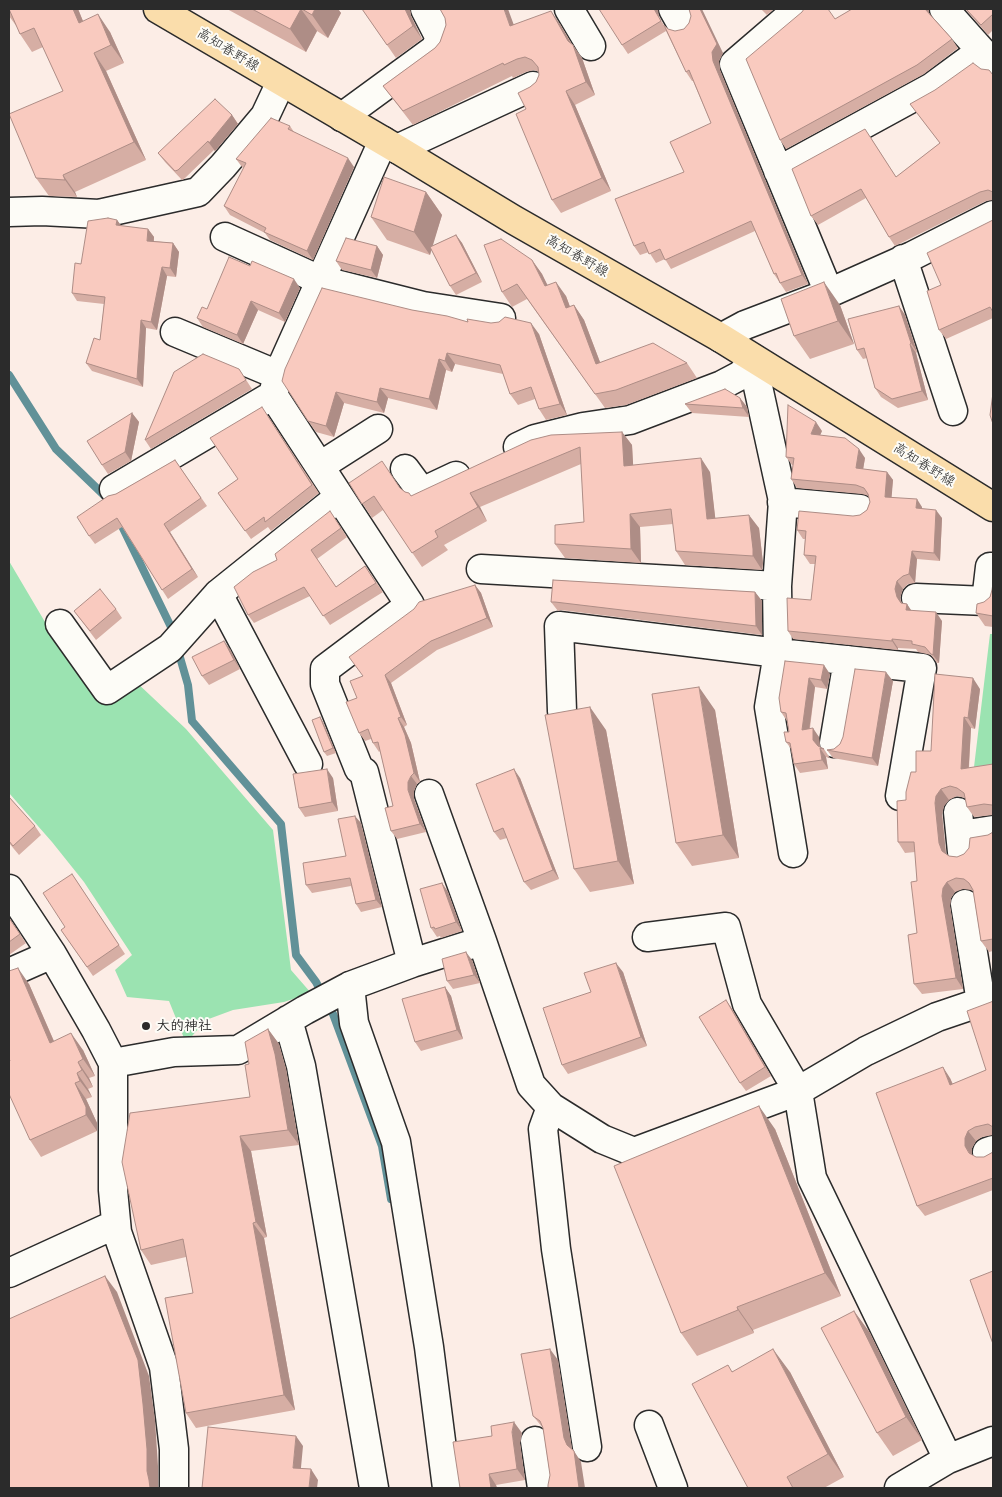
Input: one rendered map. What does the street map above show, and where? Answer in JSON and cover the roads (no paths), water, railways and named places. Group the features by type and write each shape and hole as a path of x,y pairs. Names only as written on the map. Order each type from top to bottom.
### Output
{"main road":[{"name":"高知春野線","path":"158,9 514,220 721,338 993,508"}],"street":[{"path":"342,117 434,49 440,38 425,9"},
{"path":"569,9 591,46"},
{"path":"798,9 734,64 829,294"},
{"path":"778,171 987,58 944,9"},
{"path":"9,212 42,211 99,214 198,192 223,166 265,116 281,82"},
{"path":"114,489 275,385 320,280 390,145 533,86"},
{"path":"721,338 745,325 829,294 993,215"},
{"path":"225,237 320,280 423,306 501,318"},
{"path":"903,259 953,411"},
{"path":"175,332 275,385 339,497 410,605 325,669 325,684 360,769 364,772 412,963"},
{"path":"500,456 535,440 584,427 630,420 722,385 741,375 754,359"},
{"path":"754,359 757,382 783,501 777,586 778,653 769,707 793,853"},
{"path":"320,466 378,429"},
{"path":"405,469 422,492 474,468"},
{"path":"60,624 107,690 176,641 218,594 339,497"},
{"path":"782,502 860,509"},
{"path":"916,598 986,601 990,567 993,568"},
{"path":"481,569 777,586"},
{"path":"218,594 308,764"},
{"path":"562,711 559,626 778,653 922,668 900,796"},
{"path":"834,743 848,660"},
{"path":"429,794 482,941 530,1085 551,1107 602,1139 634,1152 798,1090 866,1051 937,1017 987,1000 965,904"},
{"path":"960,833 993,830"},
{"path":"9,889 52,954 96,1030 112,1063 113,1190 116,1232 164,1367 174,1449 174,1488"},
{"path":"647,938 726,927 746,1004 798,1090 812,1178 948,1459"},
{"path":"112,1063 174,1052 238,1050 296,1015 350,986 412,963 482,941"},
{"path":"9,973 52,954"},
{"path":"350,986 354,1023 396,1142 429,1347 447,1488"},
{"path":"296,1015 301,1066 374,1488"},
{"path":"551,1107 543,1129 556,1249 587,1447"},
{"path":"9,1272 116,1224"},
{"path":"649,1426 673,1488"},
{"path":"899,1488 948,1459 993,1440"},
{"path":"535,1441 542,1488"}],"waterway":[{"path":"9,375 56,449 108,499"},
{"path":"119,520 174,636"},
{"path":"177,647 188,685 192,721 281,824 296,955 316,982 333,1014 382,1146 391,1199"}],"place":[{"name":"大的神社","path":"146,1026"}]}
